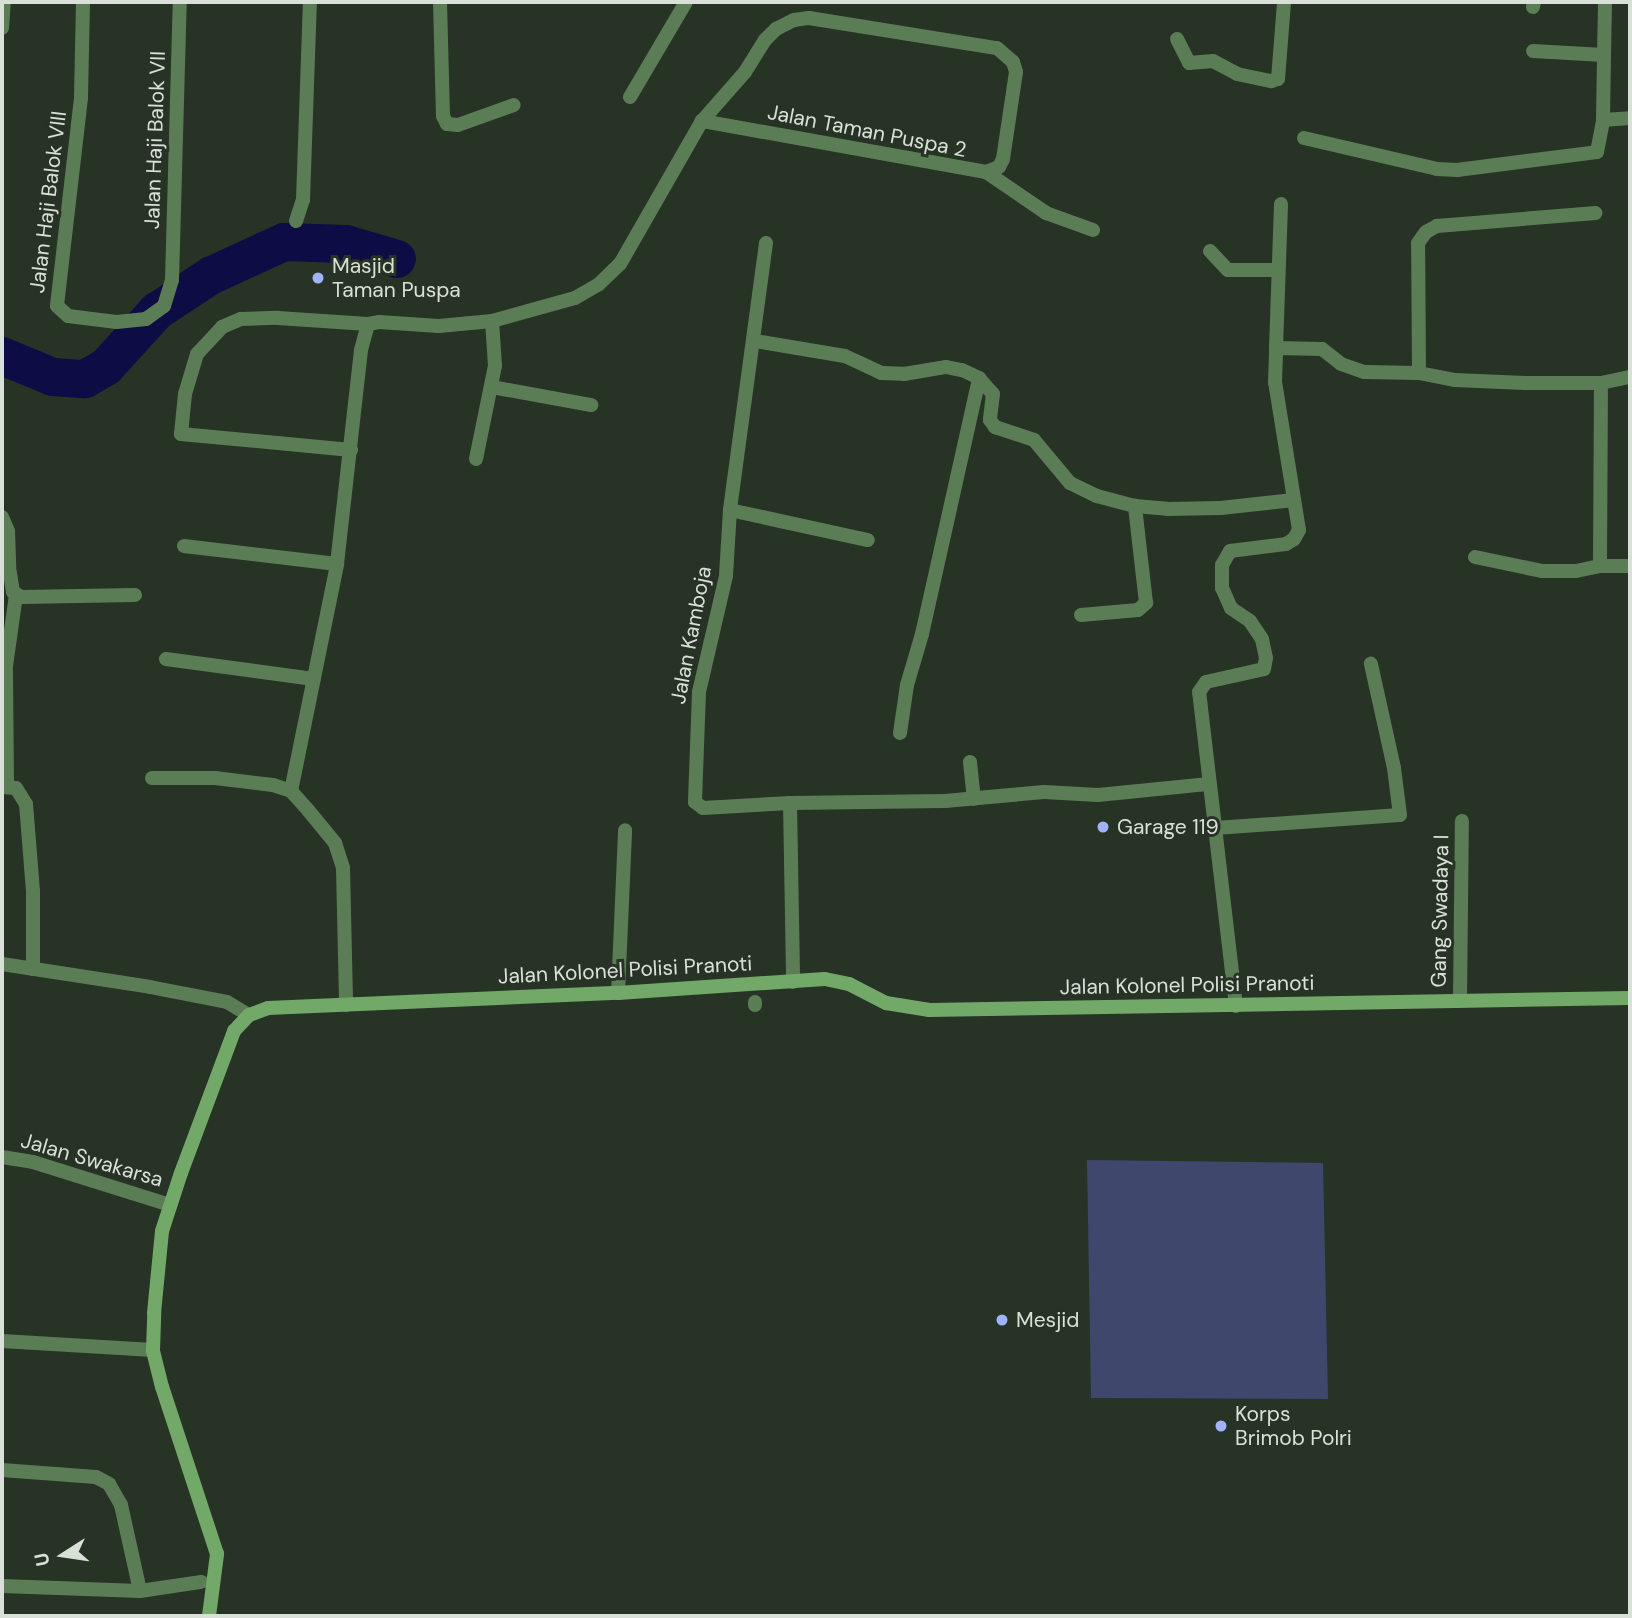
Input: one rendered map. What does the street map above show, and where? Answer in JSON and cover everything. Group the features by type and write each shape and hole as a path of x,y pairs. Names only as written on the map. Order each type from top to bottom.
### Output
{"street":[{"path":"2,28 4,2"},
{"name":"Jalan Haji Balok VIII","path":"83,2 81,98 57,306 68,316 117,323 139,321 164,306 172,280"},
{"name":"Jalan Haji Balok VII","path":"172,280 180,2"},
{"path":"296,221 303,200 310,2"},
{"path":"440,2 443,116 447,124 458,125 514,105"},
{"path":"630,97 686,2"},
{"path":"1177,38 1189,63 1213,61 1237,74 1271,81 1278,79 1284,2"},
{"path":"1304,138 1437,169 1457,170 1597,152 1602,120 1605,2"},
{"name":"Jalan Taman Puspa 2","path":"809,18 997,48 1009,57 1016,72 1005,151 999,167 986,172 702,121 776,29 809,18"},
{"path":"1533,51 1604,55"},
{"path":"1602,120 1630,118"},
{"path":"351,450 181,434 185,394 197,354 222,327 241,319 278,318 439,326 492,321 575,299 616,268 702,121"},
{"path":"986,172 1046,213 1093,230"},
{"path":"1236,1006 1209,784 1201,685 1264,669 1266,658 1262,639 1250,621 1230,608 1222,588 1222,565 1230,551 1286,544 1294,539 1299,530 1275,382 1281,204"},
{"path":"1419,373 1418,243 1426,232 1437,226 1595,213"},
{"name":"Jalan Kamboja","path":"766,243 755,341 730,510 726,576 699,692 692,795 695,802 703,808 790,803"},
{"path":"1210,251 1228,270 1277,270"},
{"path":"476,459 492,387 492,321"},
{"path":"290,792 337,564 361,350 368,324"},
{"path":"755,341 845,356 881,373 904,374 946,367 979,377 993,394 990,420 995,427 1034,440 1070,483 1097,496 1135,506 1167,509 1221,508 1294,500"},
{"path":"1276,348 1322,349 1341,364 1364,372 1419,373 1455,380 1601,383 1630,377"},
{"path":"900,733 907,685 922,634 979,377"},
{"path":"1600,566 1601,383"},
{"path":"492,387 592,405"},
{"path":"1081,615 1138,610 1146,603 1135,506"},
{"path":"730,510 868,540"},
{"path":"2,517 8,531 5,568 16,595 6,666 5,787 16,788 26,804 33,891 33,969"},
{"path":"184,546 337,564"},
{"path":"1475,557 1542,571 1630,566"},
{"path":"16,595 135,595"},
{"path":"166,659 314,679"},
{"path":"1215,828 1400,815 1394,768 1371,664"},
{"path":"970,762 974,799"},
{"path":"152,778 189,777 251,782 290,792 326,831 340,853 344,879 346,1005"},
{"path":"793,982 790,803 974,799 1044,792 1098,795 1209,784"},
{"name":"Gang Swadaya I","path":"1460,1001 1462,821"},
{"path":"618,993 625,830"},
{"path":"2,964 150,986 226,1002 249,1015 234,1031 170,1205 159,1254 153,1350 170,1415 217,1554 209,1616"},
{"name":"Jalan Kolonel Polisi Pranoti","path":"249,1015 268,1008 839,981 886,1003 929,1010 1630,998"},
{"name":"Jalan Swakarsa","path":"2,1157 33,1162 170,1205"},
{"path":"2,1340 153,1350"},
{"path":"2,1470 105,1480 121,1505 140,1591"},
{"path":"2,1586 140,1591 201,1583"}],"shaded area":[{"path":"1087,1160 1323,1163 1328,1399 1091,1398"}],"waterway":[{"path":"2,356 53,377 85,379 106,367 157,311 210,276 284,242 346,244 397,259"}],"place":[{"name":"Masjid Taman Puspa","path":"318,278"},
{"name":"Garage 119","path":"1103,827"},
{"name":"Mesjid","path":"1002,1320"},
{"name":"Korps Brimob Polri","path":"1221,1426"}]}
